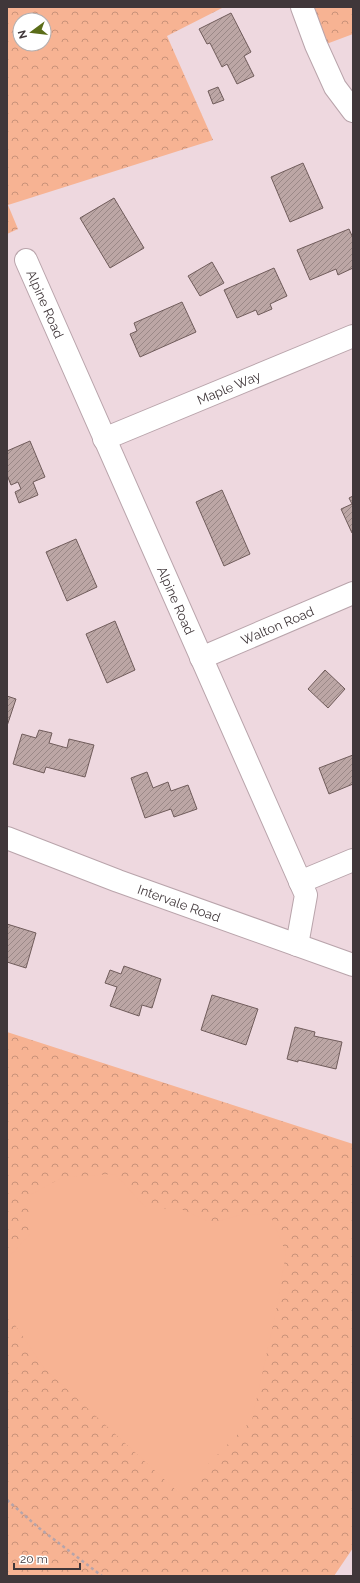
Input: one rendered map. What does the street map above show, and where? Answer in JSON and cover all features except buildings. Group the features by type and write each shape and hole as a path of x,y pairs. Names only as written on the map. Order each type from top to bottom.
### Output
{"street":[{"path":"302,7 316,45 335,87 353,112"},
{"name":"Alpine Road","path":"26,260 306,895 297,945"},
{"name":"Maple Way","path":"104,439 353,336"},
{"name":"Walton Road","path":"201,658 353,592"},
{"name":"Intervale Road","path":"7,838 118,881 353,965"},
{"path":"300,882 353,860"}],"path":[{"path":"7,1500 39,1528 102,1576"}],"green space":[{"path":"7,7 224,7 167,36 213,140 8,205 18,229 7,234"},
{"path":"299,7 353,7 353,34 313,49"},
{"path":"7,1032 353,1144 353,1548 334,1576 7,1576"},
{"path":"115,1174 147,1209 181,1209 212,1223 240,1215 270,1214 286,1253 276,1311 252,1420 179,1493 44,1368 7,1313 7,1259 31,1233 31,1204 28,1196 63,1177"}]}
